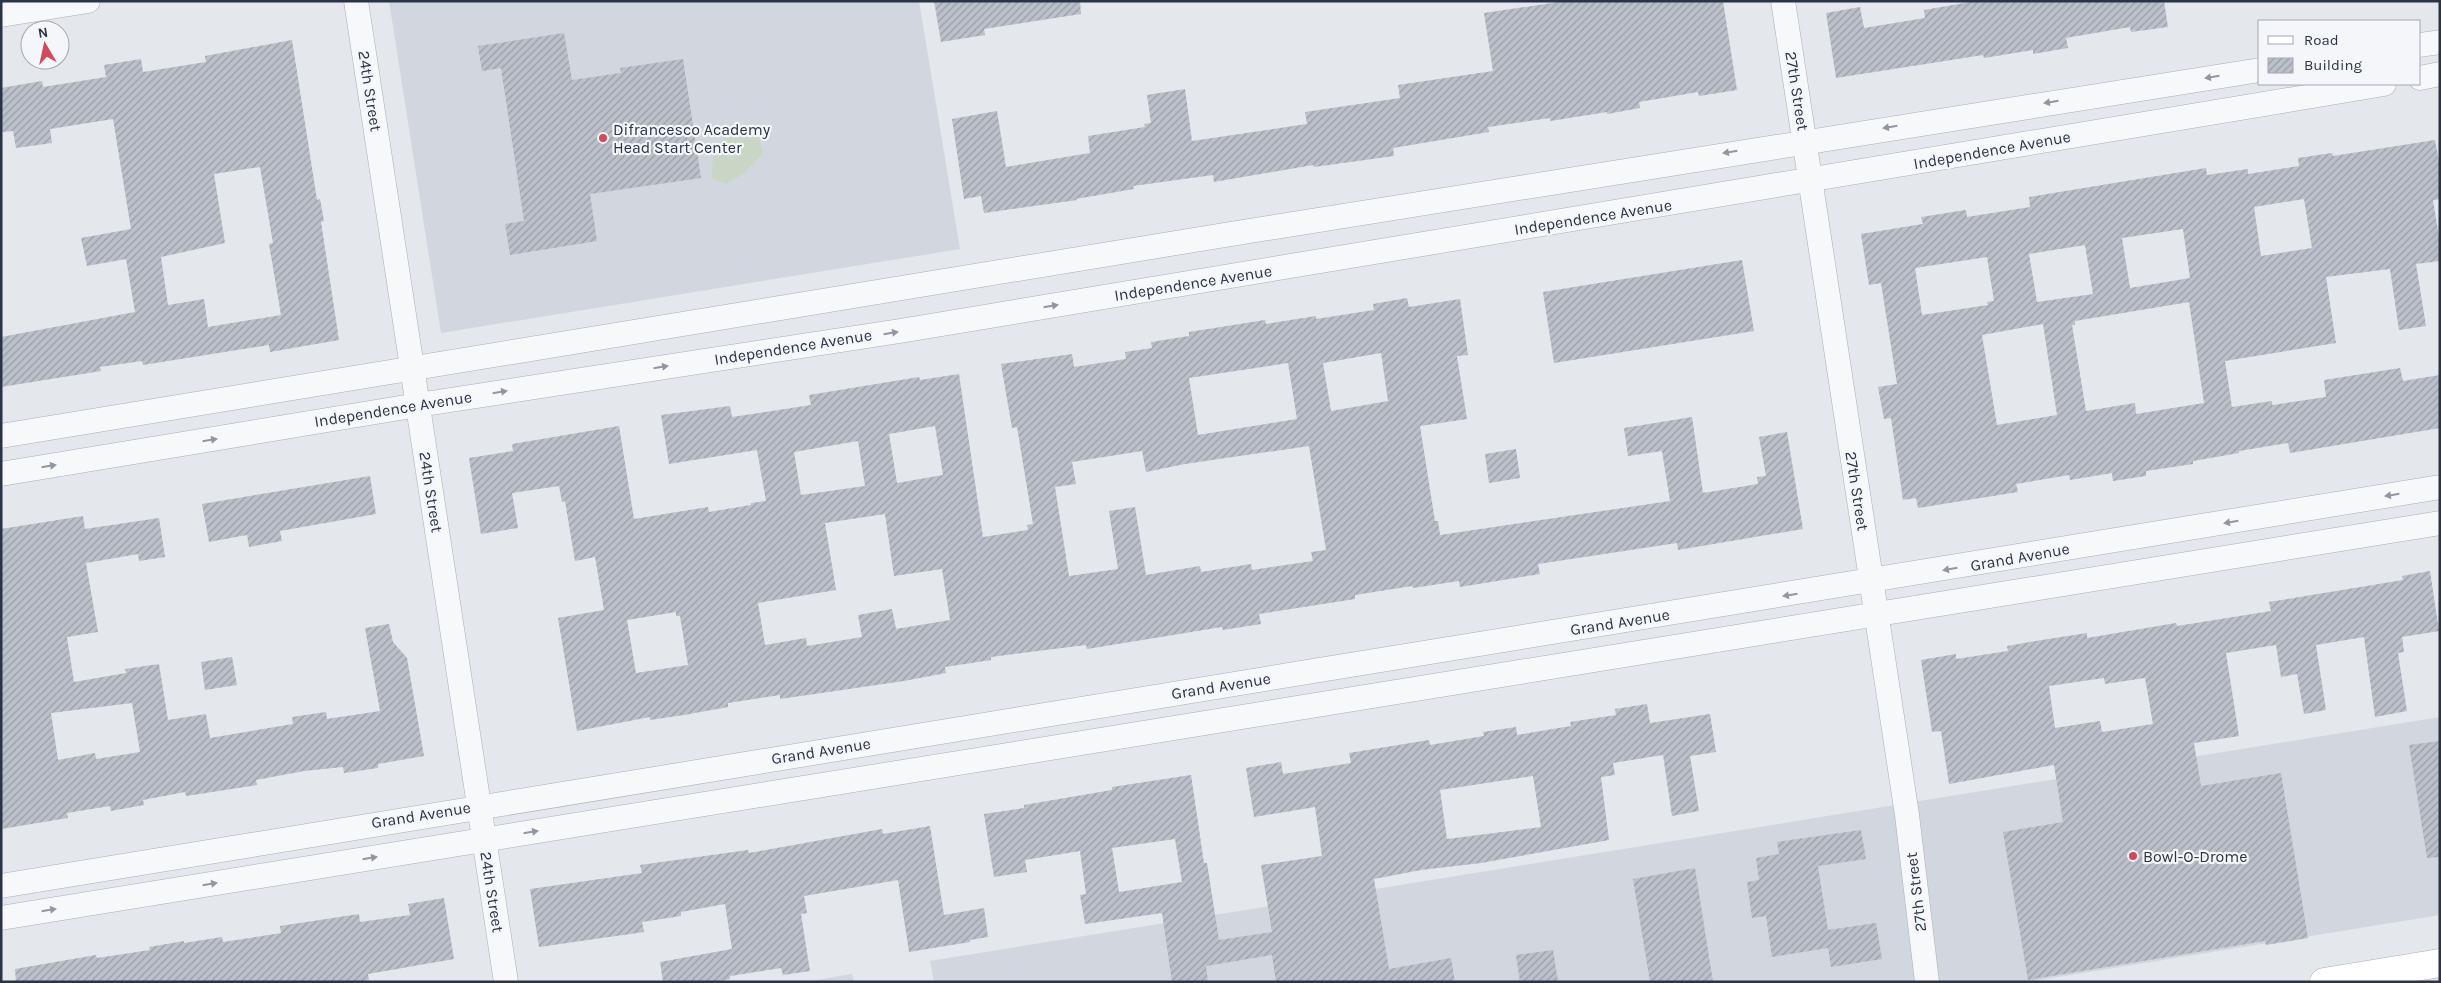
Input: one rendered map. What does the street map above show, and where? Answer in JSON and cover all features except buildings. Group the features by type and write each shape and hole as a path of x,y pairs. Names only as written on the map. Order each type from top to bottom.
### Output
{"main road":[{"path":"2340,980 2440,962"}],"street":[{"path":"1,15 88,1"},
{"name":"24th Street","path":"356,1 506,982"},
{"name":"27th Street","path":"1783,1 1907,816 1927,982"},
{"path":"2421,45 2440,42"},
{"path":"1,436 1804,140 2258,70"},
{"path":"2421,78 2440,74"},
{"name":"Independence Avenue","path":"1,474 418,405 900,331 2378,85"},
{"name":"Grand Avenue","path":"1,886 479,806 1871,582 2440,487"},
{"path":"1,918 2440,523"}],"shaded area":[{"path":"389,1 919,1 960,249 441,333"},
{"path":"2440,717 2440,915 2027,982 934,982 930,961"},
{"path":"852,974 854,982 805,982"}],"green space":[{"path":"728,132 757,132 763,153 744,173 726,184 712,179 713,152"}],"place":[{"name":"Difrancesco Academy Head Start Center","path":"603,138"},
{"name":"Bowl-O-Drome","path":"2133,856"}]}
